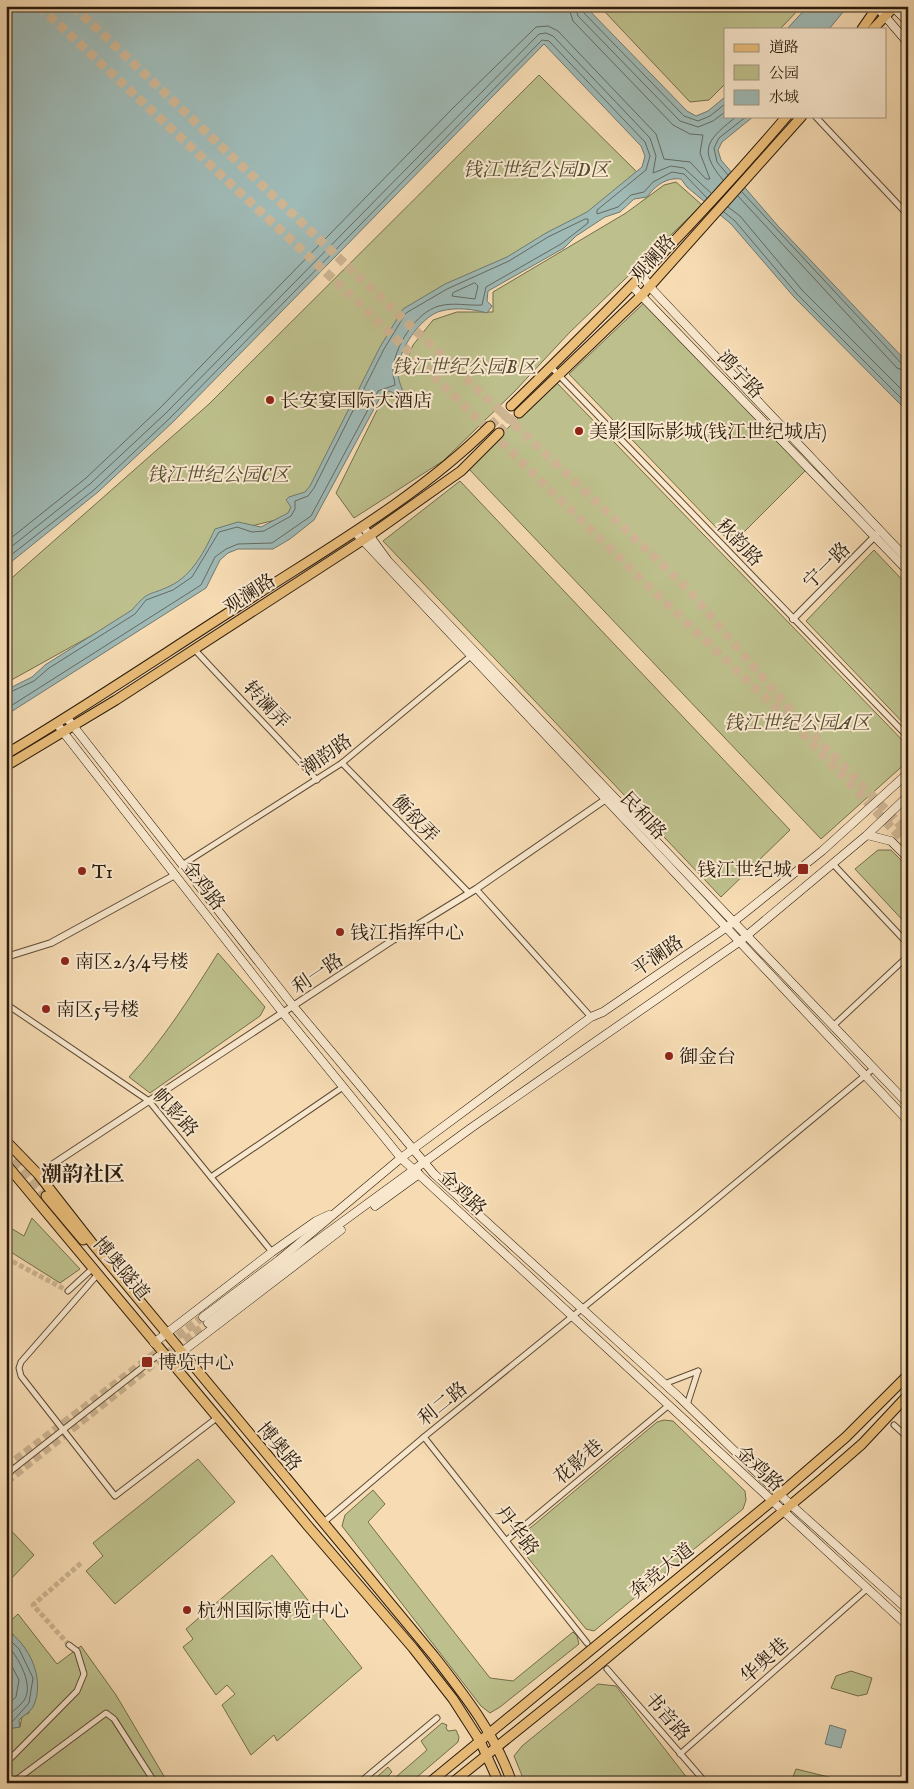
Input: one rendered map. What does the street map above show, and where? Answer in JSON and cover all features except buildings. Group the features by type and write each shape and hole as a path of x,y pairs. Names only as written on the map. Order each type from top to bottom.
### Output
{"main road":[{"path":"877,6 894,7 908,22"},
{"path":"877,6 883,16 908,43"},
{"path":"863,28 877,6"},
{"path":"874,28 883,16 894,7"},
{"name":"观澜路","path":"518,413 742,169 785,118"},
{"name":"观澜路","path":"511,406 555,371 642,295 800,118"},
{"name":"鸿宁路","path":"643,276 649,286 878,534 908,570"},
{"name":"鸿宁路","path":"633,287 878,534 908,560"},
{"name":"观澜路","path":"6,754 58,724 362,536 364,528 458,458 490,426"},
{"name":"观澜路","path":"6,766 62,734 194,649 461,471 499,433"},
{"name":"民和路","path":"362,536 609,797 747,936 908,1104"},
{"name":"金鸡路","path":"67,718 72,727 294,1006 425,1164 687,1405 779,1494 908,1610"},
{"name":"金鸡路","path":"58,724 62,734 283,1014 401,1158 908,1626"},
{"name":"平澜路","path":"333,1213 401,1158 591,1017 603,1012 726,928 822,851 908,774"},
{"name":"平澜路","path":"416,1172 471,1128 747,936 833,864 908,796"},
{"name":"民和路","path":"609,797 726,928 908,1120"},
{"path":"866,835 891,841 908,858"},
{"name":"博奥路","path":"6,1141 38,1174 122,1279 434,1656 474,1708 498,1746 512,1783"},
{"name":"博奥路","path":"6,1164 157,1341 162,1352 413,1648 453,1699 480,1741 499,1783"},
{"path":"333,1213 205,1320 416,1172"},
{"path":"170,1361 416,1172"},
{"name":"博奥隧道","path":"122,1279 90,1248 44,1198 157,1341 170,1361"},
{"path":"157,1341 272,1252 316,1221 333,1213"},
{"name":"奔竞大道","path":"429,1783 772,1501 846,1437 908,1375"},
{"name":"奔竞大道","path":"452,1783 783,1512 862,1444 908,1395"}],"street":[{"path":"817,118 908,215"},
{"name":"秋韵路","path":"555,371 908,737"},
{"name":"宁一路","path":"793,619 878,534"},
{"name":"转澜弄","path":"194,649 317,780"},
{"name":"潮韵路","path":"182,865 342,763 473,654"},
{"name":"衡叙弄","path":"342,763 469,893"},
{"name":"利一路","path":"38,1174 476,889 561,828 609,797"},
{"path":"833,864 908,944"},
{"path":"6,957 51,943 175,875"},
{"path":"476,889 591,1017"},
{"path":"833,1026 908,956"},
{"name":"帆影路","path":"6,1004 149,1101 272,1252"},
{"name":"利二路","path":"324,1522 424,1437 696,1216 874,1068"},
{"path":"211,1177 343,1086"},
{"path":"68,1291 96,1271"},
{"path":"96,1271 21,1362 19,1368 21,1376 115,1496 218,1417"},
{"path":"6,1478 9,1470 64,1430 162,1352"},
{"path":"664,1384 698,1371 687,1405"},
{"name":"花影巷","path":"507,1540 669,1405"},
{"path":"894,1425 908,1438"},
{"name":"丹华路","path":"424,1437 587,1643"},
{"name":"华奥巷","path":"680,1754 867,1589"},
{"path":"6,1763 77,1691 84,1674 77,1651 69,1645"},
{"name":"书音路","path":"607,1669 706,1783"},
{"path":"12,1783 106,1712 114,1719 155,1783"},
{"path":"359,1783 437,1718"}],"green space":[{"path":"611,6 802,6 781,28 724,28 724,85 709,100 690,102 605,12"},
{"path":"539,75 647,182 402,324 304,513 219,534 194,573 143,607 6,683 6,583 209,404"},
{"name":"钱江世纪公园B区","path":"676,182 702,205 570,332 514,392 443,461 354,518 336,493 384,396 405,365 413,345 433,320 457,312 493,312 493,292 626,213 664,185"},
{"path":"646,301 807,469 732,544 569,374"},
{"name":"钱江世纪公园A区","path":"556,382 908,746 908,761 821,839 467,467"},
{"path":"460,481 790,830 721,897 383,541"},
{"path":"874,550 908,586 908,728 806,621"},
{"path":"878,850 891,850 908,867 908,926 855,869"},
{"path":"218,953 265,1007 260,1016 150,1093 129,1077 165,1032"},
{"path":"32,1218 80,1269 60,1283 6,1249 6,1235 9,1227 24,1236"},
{"path":"664,1420 673,1421 745,1491 746,1500 743,1509 594,1631 586,1629 520,1548 518,1542 521,1535 657,1422"},
{"path":"198,1459 235,1502 115,1604 86,1571 103,1556 93,1543"},
{"path":"373,1490 385,1504 368,1522 490,1678 513,1681 573,1632 577,1636 579,1644 490,1713 481,1706 342,1526 345,1515"},
{"path":"6,1525 34,1555 6,1584"},
{"name":"杭州国际博览中心","path":"272,1555 362,1668 277,1741 274,1735 251,1755 222,1705 235,1694 227,1685 216,1695 183,1647 193,1639 186,1629"},
{"path":"18,1614 57,1664 81,1646 116,1695 168,1783 6,1783 6,1729 20,1727 22,1716 29,1713 13,1634 6,1630 6,1625"},
{"path":"851,1671 872,1678 867,1694 858,1696 831,1688 836,1676"},
{"path":"598,1684 616,1686 691,1783 525,1783 514,1756 522,1746"},
{"path":"442,1723 447,1725 448,1731 456,1730 459,1737 458,1742 410,1783 389,1783 427,1750 421,1741"},
{"path":"388,1767 392,1772 381,1783 370,1783"},
{"path":"796,1769 853,1783 797,1783 793,1777"}],"water":[{"path":"6,6 585,6 687,111 696,116 708,111 724,98 724,118 752,118 722,142 718,150 721,160 778,226 908,363 908,412 794,297 731,224 687,187 681,179 670,179 657,186 647,197 634,199 620,212 605,217 576,236 564,248 488,291 487,301 492,306 487,313 453,309 433,314 418,327 401,354 398,372 404,394 399,397 390,391 382,394 314,520 290,539 273,549 238,549 228,553 220,560 206,588 6,715 6,690 32,677 45,665 132,610 149,594 178,581 192,569 215,529 238,522 261,527 288,513 291,507 286,500 289,497 305,492 310,486 380,347 403,309 445,284 507,257 546,233 587,212 642,167 645,156 641,146 544,44 174,421 98,492 6,566"},
{"path":"808,6 848,6 830,28 788,28"},
{"path":"6,1630 15,1636 29,1654 38,1686 37,1697 33,1707 19,1720 20,1727 6,1729"},
{"path":"830,1725 846,1730 841,1748 825,1744"}],"tunnel":[{"path":"39,6 359,303 667,604 794,725 908,845"},
{"path":"73,6 684,585 799,720 908,833"},
{"path":"490,426 508,409"},
{"path":"499,433 515,417"},
{"path":"6,1149 46,1196"},
{"path":"6,1258 68,1291"},
{"path":"6,1467 203,1317"},
{"path":"6,1482 157,1361 208,1323"},
{"path":"69,1645 33,1605 81,1563"}],"place":[{"name":"长安宴国际大酒店","path":"270,400"},
{"name":"美影国际影城(钱江世纪城店)","path":"579,431"},
{"name":"钱江世纪城","path":"803,869"},
{"name":"T1","path":"82,871"},
{"name":"钱江指挥中心","path":"340,932"},
{"name":"南区2/3/4号楼","path":"65,961"},
{"name":"南区5号楼","path":"46,1009"},
{"name":"御金台","path":"669,1056"},
{"name":"博览中心","path":"147,1362"},
{"name":"杭州国际博览中心","path":"187,1610"}],"district":[{"name":"潮韵社区","path":"83,1174"}],"park label":[{"name":"钱江世纪公园D区","path":"536,169"},
{"name":"钱江世纪公园C区","path":"218,474"}]}
